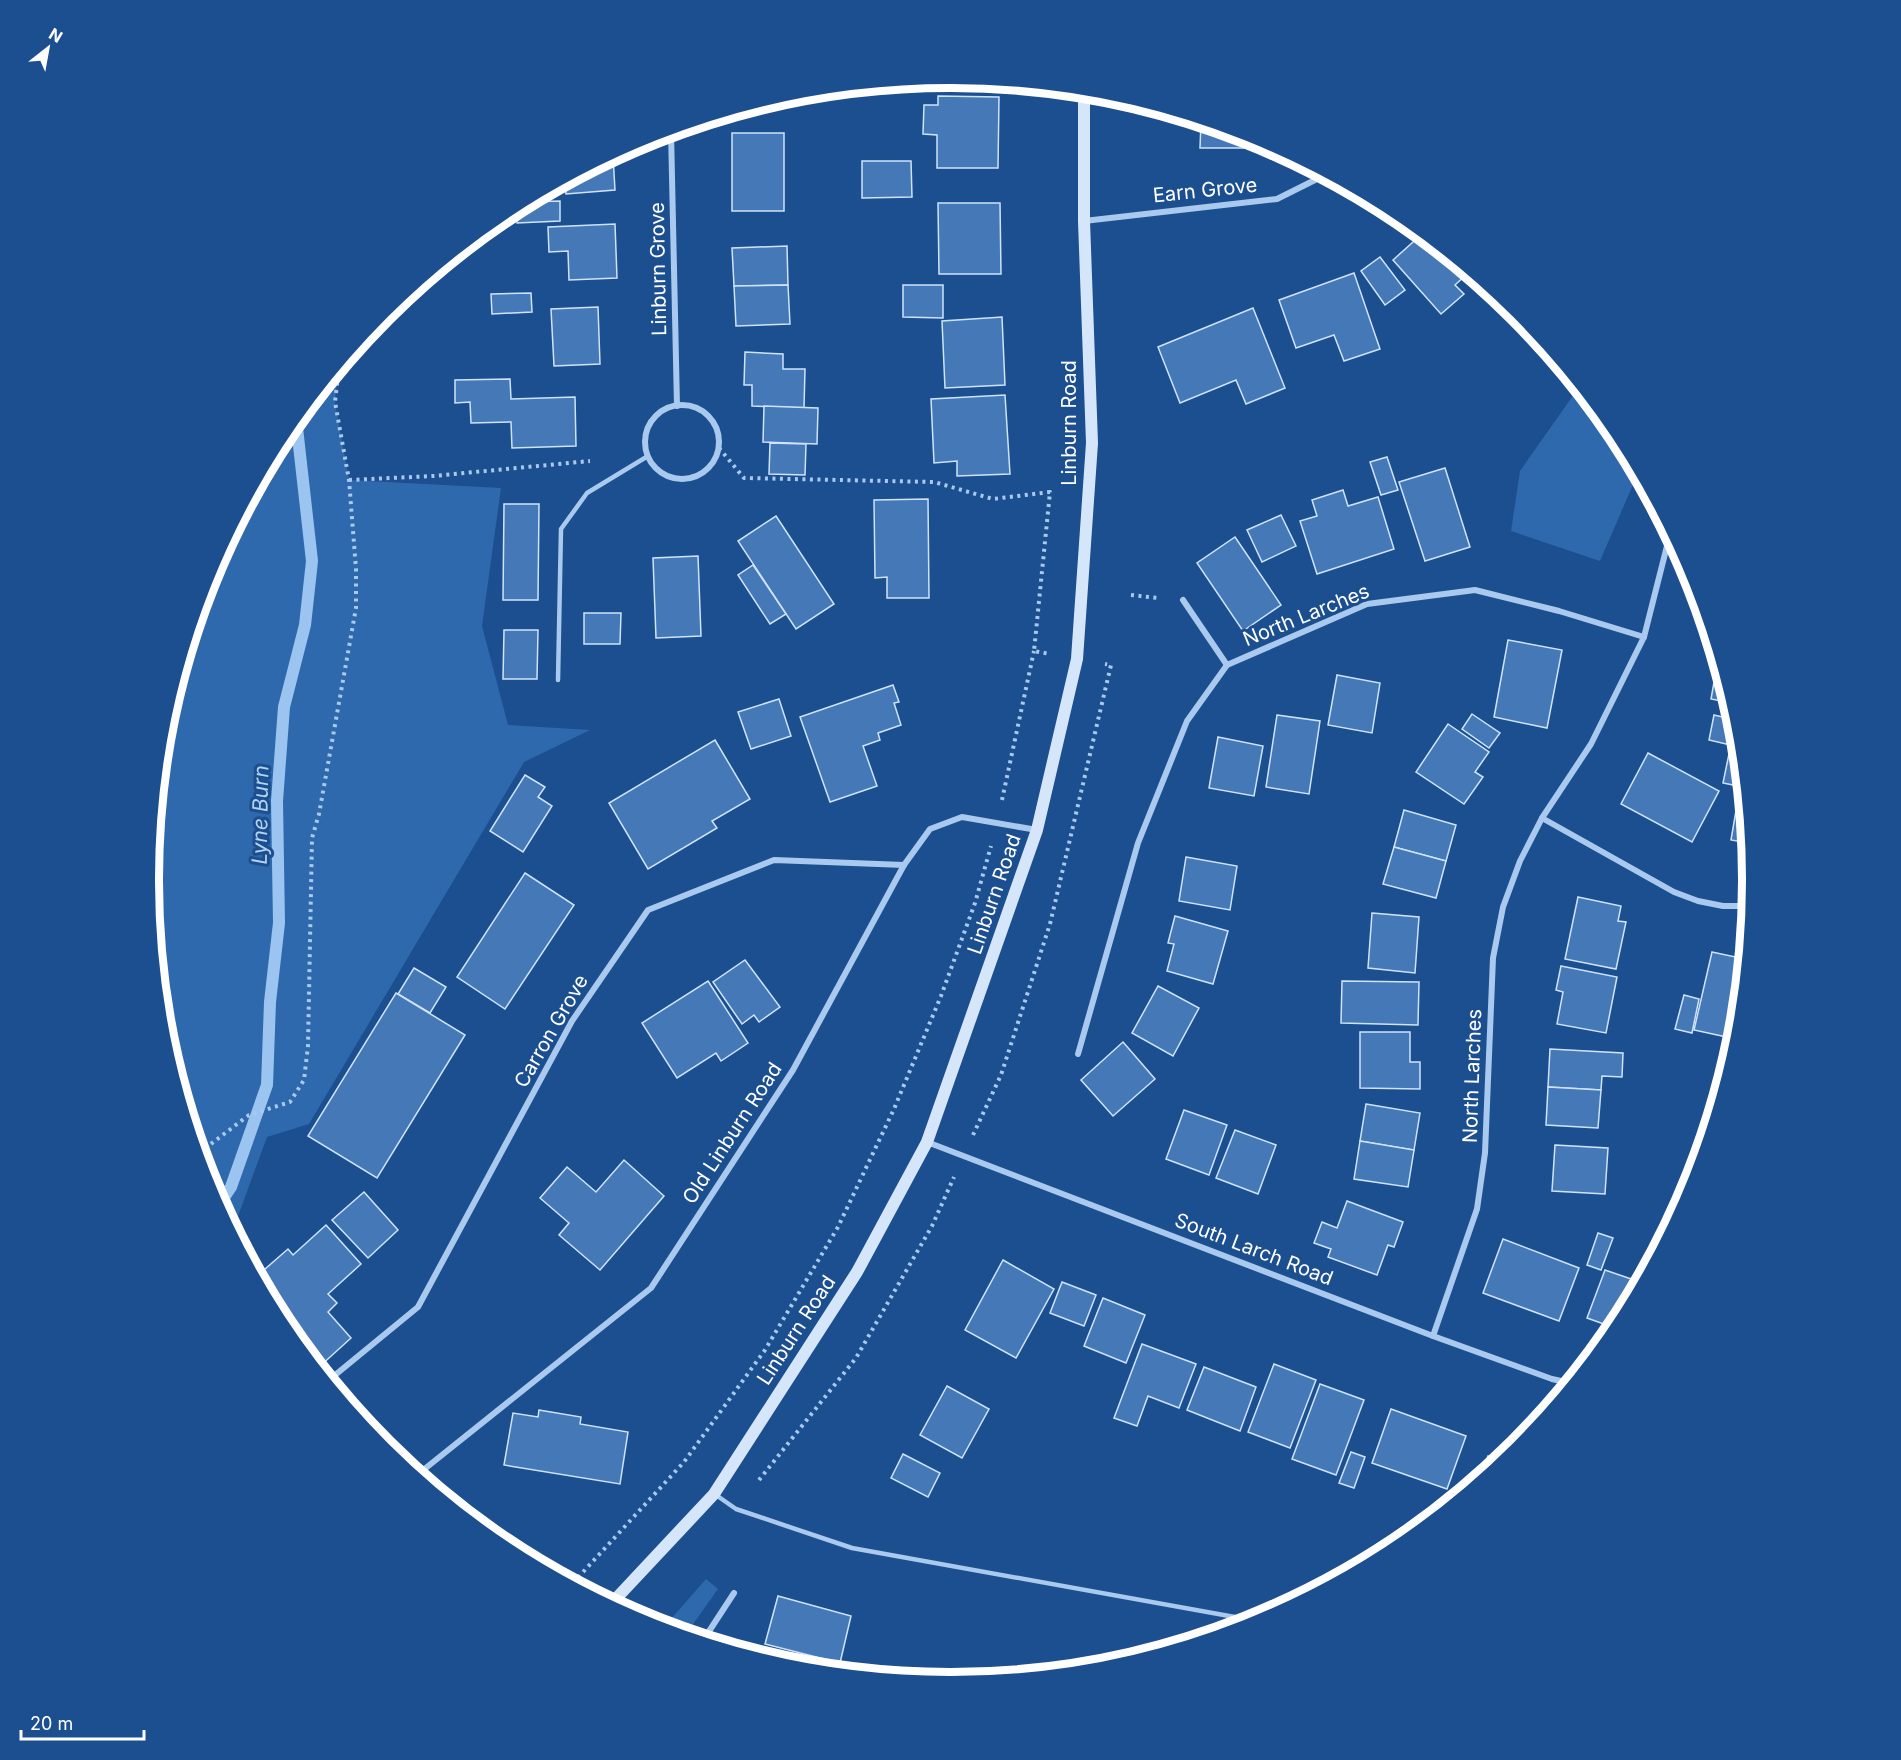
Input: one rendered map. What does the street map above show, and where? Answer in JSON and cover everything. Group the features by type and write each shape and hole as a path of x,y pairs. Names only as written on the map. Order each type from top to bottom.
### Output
{"street":[{"name":"Linburn Road","path":"617,1597 714,1494 857,1272 927,1142 1037,830 1077,659 1092,443 1084,221 1084,100"},
{"name":"Linburn Grove","path":"671,140 677,406"},
{"name":"Earn Grove","path":"1084,221 1276,199 1317,179"},
{"path":"689,405 700,410 716,426 719,437 719,448 709,469 699,476 688,479 666,476 656,469 647,453 645,437 649,425 666,409 677,406 689,405"},
{"name":"North Larches","path":"1433,1336 1477,1209 1485,1153 1493,958 1503,907 1520,861 1542,818 1591,744 1644,637 1667,545"},
{"name":"North Larches","path":"1078,1053 1138,843 1187,721 1227,665 1367,604 1475,590 1559,611 1644,637"},
{"name":"North Larches","path":"1183,600 1227,665"},
{"name":"Old Linburn Road","path":"423,1470 651,1288 794,1070 904,865 930,829 962,818 1037,830"},
{"path":"1542,818 1674,892 1698,901 1723,906 1741,906"},
{"name":"Carron Grove","path":"334,1376 418,1307 572,1021 648,910 774,860 904,865"},
{"name":"South Larch Road","path":"927,1142 1433,1336 1563,1381"},
{"path":"708,1633 734,1593"}],"lane":[{"path":"558,680 561,529 587,493 647,453"},
{"path":"714,1494 736,1509 852,1548 1236,1617"}],"path":[{"path":"206,1148 249,1115 290,1101 304,1080 308,1046 312,838 319,814 356,608 356,569 349,480 335,402 338,380"},
{"path":"578,1578 684,1462 765,1350 838,1227 894,1109 975,903 997,823 1034,651 1050,492 993,499 934,482 744,478 719,448"},
{"path":"349,480 433,476 647,453"},
{"path":"1034,651 1077,659"}],"shaded area":[{"path":"338,380 335,402 349,480 501,488 482,626 508,725 590,730 524,762 309,1124 267,1137 237,1220 219,1183 201,1134 174,1034 161,932 159,880 161,828 174,726 186,675 219,577 265,484 292,440"},
{"path":"1574,394 1609,440 1634,481 1600,561 1511,531 1520,471"},
{"path":"706,1579 718,1589 691,1627 671,1619"}],"building":[{"path":"938,96 999,97 998,168 937,168 937,135 923,134 924,105 938,105"},
{"path":"1201,130 1250,148 1200,148"},
{"path":"732,133 784,133 784,211 732,211"},
{"path":"862,161 911,161 912,197 862,198"},
{"path":"613,164 615,190 566,194 566,189"},
{"path":"545,201 560,201 560,221 517,223 517,218"},
{"path":"938,203 1000,203 1001,274 939,274"},
{"path":"615,224 617,278 569,280 568,251 549,252 548,227"},
{"path":"1415,240 1463,278 1455,285 1464,294 1441,314 1393,260"},
{"path":"787,246 788,285 734,286 732,248"},
{"path":"1380,257 1405,290 1385,305 1361,271"},
{"path":"1354,273 1380,349 1344,361 1334,335 1296,348 1279,300"},
{"path":"788,285 790,324 736,326 734,286"},
{"path":"903,285 943,285 943,318 903,317"},
{"path":"531,293 532,312 492,314 491,294"},
{"path":"598,307 600,364 554,366 551,309"},
{"path":"1253,308 1285,388 1246,404 1236,380 1180,403 1158,347"},
{"path":"1002,317 1005,385 945,388 942,321"},
{"path":"745,352 783,354 783,369 805,369 804,408 752,406 752,385 744,385"},
{"path":"510,379 511,399 575,397 576,446 512,448 511,422 471,423 470,402 455,403 455,380"},
{"path":"1005,395 1010,474 957,476 957,461 934,463 931,399"},
{"path":"764,406 818,408 817,444 763,442"},
{"path":"770,443 806,444 805,475 769,474"},
{"path":"1387,457 1398,490 1381,495 1370,462"},
{"path":"1445,468 1470,547 1425,561 1399,482"},
{"path":"1343,490 1348,506 1378,497 1394,549 1317,574 1300,521 1317,516 1312,500"},
{"path":"928,499 929,598 887,598 887,577 875,578 874,500"},
{"path":"504,504 539,504 538,600 503,600"},
{"path":"1281,515 1296,546 1262,562 1247,530"},
{"path":"776,516 834,604 796,629 738,541"},
{"path":"1235,537 1281,605 1243,631 1197,563"},
{"path":"698,556 701,636 656,638 653,558"},
{"path":"753,565 786,614 770,624 738,575"},
{"path":"584,613 621,613 620,644 584,644"},
{"path":"504,630 538,630 537,679 503,679"},
{"path":"1508,640 1562,650 1547,728 1494,717"},
{"path":"1337,675 1380,683 1372,733 1328,725"},
{"path":"1715,676 1721,701 1711,699"},
{"path":"893,685 899,702 894,703 901,725 878,733 880,740 863,746 877,786 830,802 800,717"},
{"path":"779,699 791,736 751,749 738,712"},
{"path":"1472,714 1500,733 1489,748 1462,729"},
{"path":"1277,715 1320,721 1309,794 1266,787"},
{"path":"1714,715 1725,718 1730,745 1709,740"},
{"path":"1448,724 1489,752 1475,772 1483,777 1464,804 1416,772"},
{"path":"1218,737 1263,746 1254,796 1209,788"},
{"path":"715,740 750,799 712,821 717,828 648,869 609,803"},
{"path":"1730,749 1731,749 1736,786 1723,783"},
{"path":"1648,753 1719,791 1692,842 1621,804"},
{"path":"525,775 545,787 538,797 552,806 523,852 490,831"},
{"path":"1737,802 1741,842 1731,840"},
{"path":"1404,810 1456,825 1446,861 1394,847"},
{"path":"1394,847 1446,861 1436,898 1383,884"},
{"path":"1186,857 1237,866 1230,910 1179,901"},
{"path":"525,873 574,905 505,1009 457,977"},
{"path":"1578,897 1621,906 1618,921 1626,922 1616,969 1565,959"},
{"path":"1372,913 1419,917 1415,973 1368,968"},
{"path":"1175,916 1228,931 1213,984 1167,971 1174,944 1168,943"},
{"path":"1712,952 1738,957 1726,1037 1694,1030"},
{"path":"745,960 780,1007 759,1022 754,1015 742,1024 713,982"},
{"path":"1561,966 1617,977 1606,1033 1557,1024 1563,992 1556,990"},
{"path":"414,968 446,987 430,1013 398,994"},
{"path":"708,981 748,1043 721,1061 716,1053 677,1078 642,1023"},
{"path":"1342,981 1419,982 1418,1025 1341,1023"},
{"path":"1158,986 1199,1008 1173,1056 1132,1033"},
{"path":"396,993 465,1035 377,1178 308,1136"},
{"path":"1684,995 1699,999 1692,1033 1675,1029"},
{"path":"1360,1032 1410,1032 1410,1062 1420,1062 1420,1089 1360,1088"},
{"path":"1123,1042 1155,1079 1113,1116 1081,1080"},
{"path":"1550,1049 1623,1053 1622,1077 1602,1076 1601,1090 1548,1087"},
{"path":"1548,1087 1601,1090 1598,1128 1546,1125"},
{"path":"1366,1104 1420,1113 1414,1150 1360,1141"},
{"path":"1184,1110 1227,1125 1209,1175 1166,1159"},
{"path":"1235,1130 1276,1145 1258,1194 1216,1178"},
{"path":"1360,1141 1414,1150 1408,1187 1354,1179"},
{"path":"1555,1145 1608,1148 1605,1194 1552,1191"},
{"path":"624,1160 664,1196 600,1270 559,1235 569,1223 540,1198 567,1167 596,1192"},
{"path":"364,1192 398,1230 368,1258 332,1220"},
{"path":"1347,1201 1403,1222 1394,1247 1388,1245 1377,1275 1328,1257 1331,1249 1314,1243 1322,1222 1337,1228"},
{"path":"326,1225 361,1264 328,1294 337,1303 328,1312 351,1338 324,1363 292,1320 263,1271 288,1249 293,1255"},
{"path":"1598,1233 1613,1238 1601,1270 1587,1265"},
{"path":"1503,1239 1579,1268 1559,1321 1483,1293"},
{"path":"1003,1260 1054,1289 1016,1358 965,1330"},
{"path":"1605,1270 1634,1280 1606,1325 1587,1318"},
{"path":"1062,1282 1096,1295 1084,1326 1050,1313"},
{"path":"1103,1298 1145,1315 1126,1363 1084,1346"},
{"path":"1142,1344 1196,1364 1179,1408 1148,1396 1137,1426 1114,1418"},
{"path":"1274,1364 1316,1380 1290,1448 1248,1432"},
{"path":"1204,1367 1256,1387 1240,1431 1187,1410"},
{"path":"1320,1384 1364,1400 1336,1475 1292,1459"},
{"path":"947,1386 989,1409 962,1458 920,1435"},
{"path":"1391,1409 1466,1436 1447,1489 1372,1463"},
{"path":"539,1410 581,1417 580,1424 628,1432 620,1484 504,1465 513,1413 538,1417"},
{"path":"1351,1452 1365,1457 1354,1488 1339,1483"},
{"path":"903,1454 940,1473 928,1497 891,1478"},
{"path":"778,1596 851,1616 840,1663 765,1644"}],"waterway":[{"name":"Lyne Burn","path":"225,1196 231,1187 267,1085 270,1002 279,923 277,801 284,707 305,625 312,561 298,433"}]}
